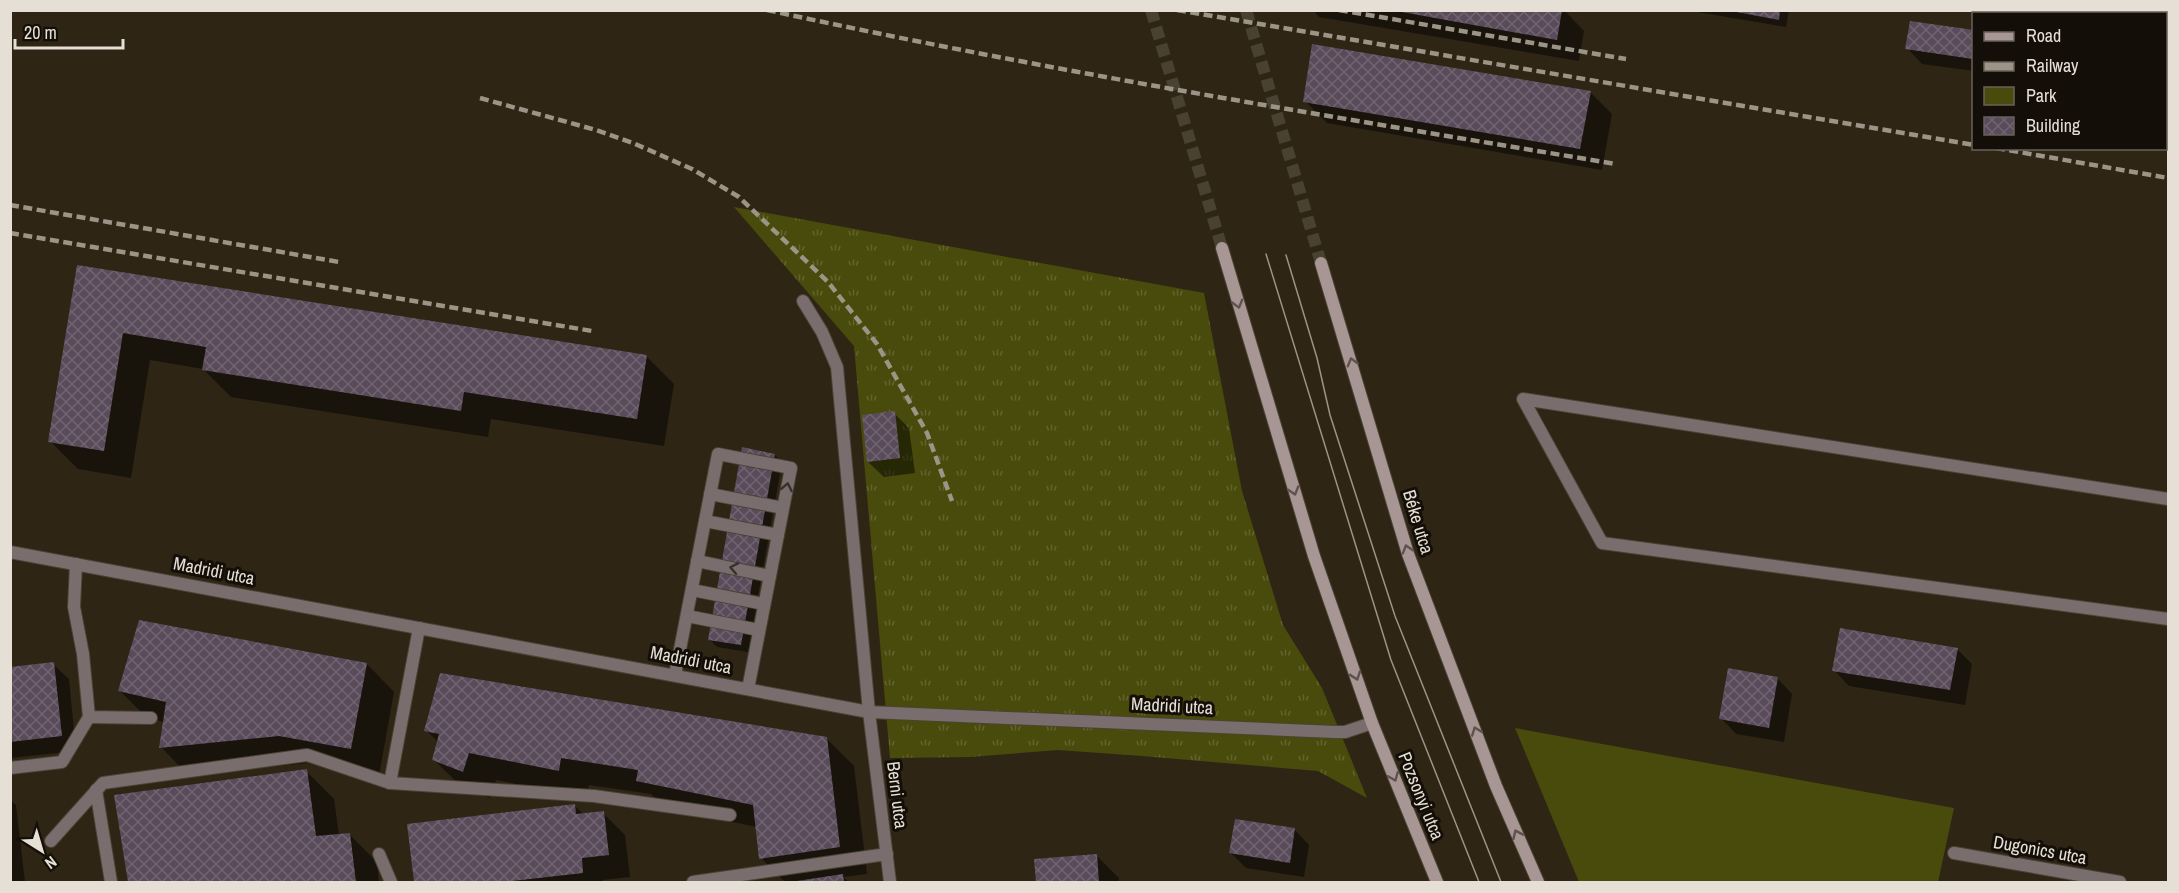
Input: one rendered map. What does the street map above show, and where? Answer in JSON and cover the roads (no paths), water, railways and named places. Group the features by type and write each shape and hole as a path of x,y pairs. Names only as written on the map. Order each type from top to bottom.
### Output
{"main road":[{"path":"1222,248 1314,556 1372,723"},
{"name":"Béke utca","path":"1321,263 1408,554 1496,786 1538,882"},
{"name":"Pozsonyi utca","path":"1372,723 1437,882"}],"street":[{"name":"Berni utca","path":"802,301 822,332 837,367 869,712 890,882"},
{"path":"2169,499 1523,399 1602,543 2169,619"},
{"path":"675,675 718,454 739,458 791,468 748,689"},
{"path":"710,494 783,508"},
{"path":"705,521 778,536"},
{"name":"Madridi utca","path":"10,552 869,712 1335,732 1345,732 1372,723"},
{"path":"697,561 770,576"},
{"path":"10,768 62,762 89,717 83,654 74,607 76,564"},
{"path":"692,590 764,604"},
{"path":"687,616 759,630"},
{"path":"390,783 419,628"},
{"path":"89,717 150,718"},
{"path":"51,841 103,783 307,755 390,783 594,796 730,815"},
{"path":"96,790 111,882"},
{"name":"Dugonics utca","path":"1954,853 2120,882"},
{"path":"379,854 391,882"},
{"path":"693,882 761,878 886,854"}],"tunnel":[{"path":"1151,10 1222,248"},
{"path":"1246,10 1321,263"}],"tram line":[{"path":"1266,254 1391,660 1479,882"},
{"path":"1286,255 1317,358 1330,415 1395,616 1501,882"}],"railway":[{"path":"767,10 1084,73 1616,164"},
{"path":"1177,10 1972,145"},
{"path":"1339,10 1626,59"},
{"path":"480,98 596,130 633,143 692,169 739,197 828,282 877,344 927,433 952,501"},
{"path":"2007,150 2168,178"},
{"path":"10,205 339,262"},
{"path":"10,233 592,331"}]}
